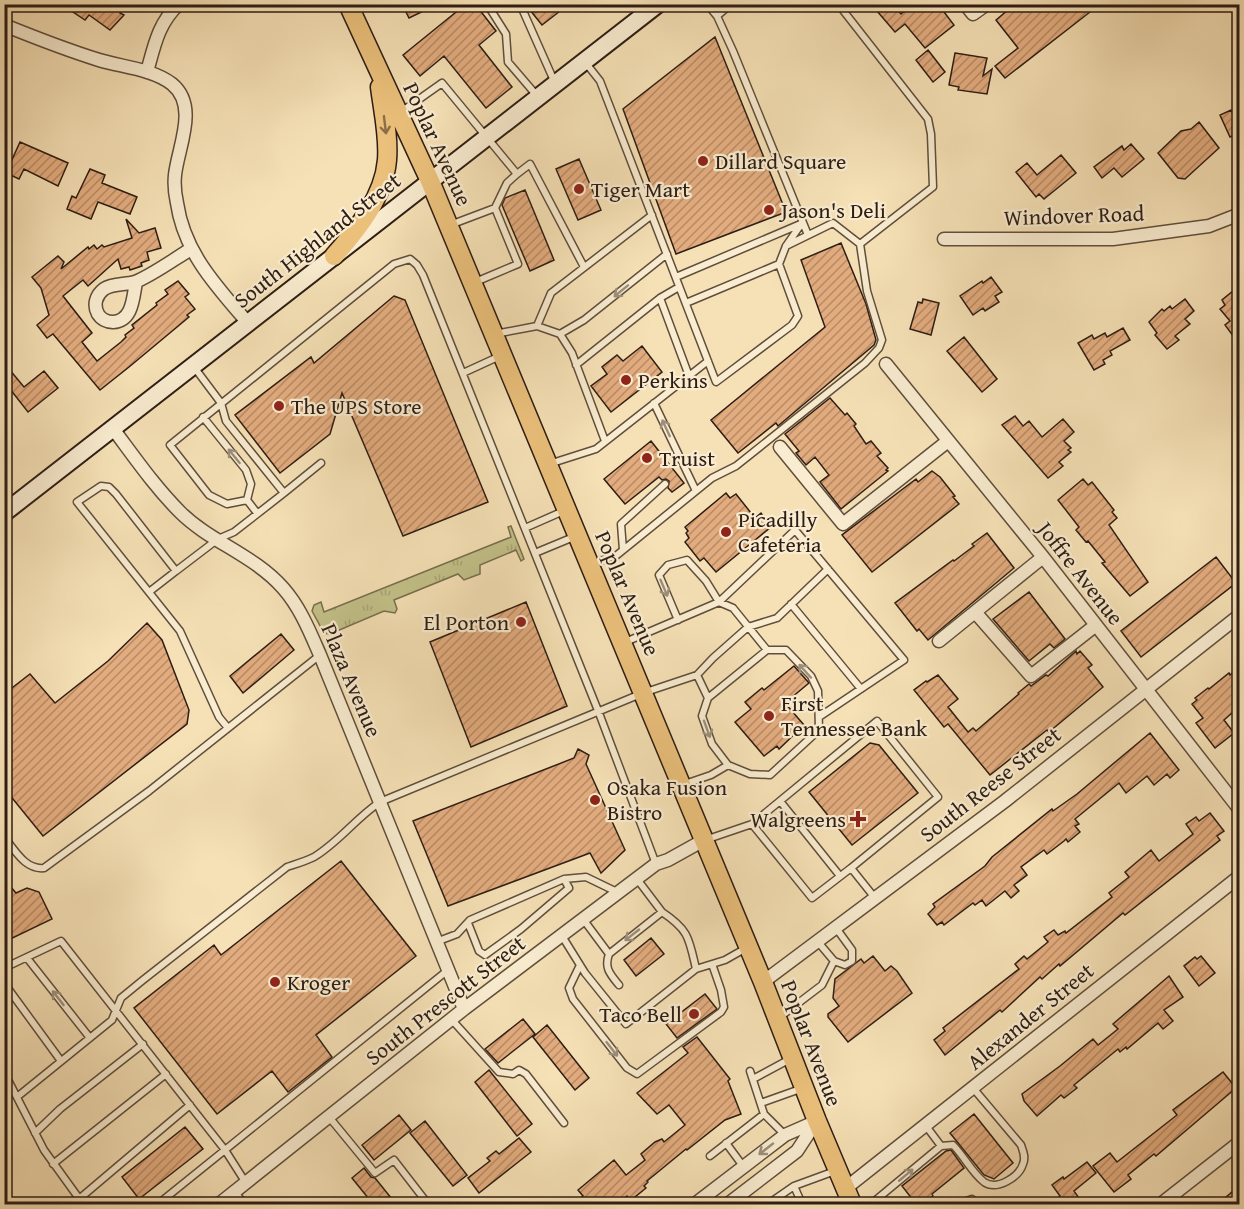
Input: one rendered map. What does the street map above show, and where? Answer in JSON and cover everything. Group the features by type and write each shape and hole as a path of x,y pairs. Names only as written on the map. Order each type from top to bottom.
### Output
{"main road":[{"name":"Poplar Avenue","path":"348,4 430,181 473,283 644,693 849,1196"},
{"name":"South Highland Street","path":"4,513 114,430 248,322 658,4"},
{"path":"334,256 370,208 385,171 386,126 377,67"}],"street":[{"path":"147,72 157,34 167,16 179,4"},
{"path":"965,4 973,14 987,4"},
{"path":"4,25 81,55 147,72 172,83 179,91 185,104 186,120 175,174 175,188 184,235 205,271 248,322"},
{"name":"Windover Road","path":"944,239 1113,238 1209,226 1239,214"},
{"path":"136,282 191,249"},
{"name":"Joffre Avenue","path":"886,364 1043,557 1239,810"},
{"name":"Plaza Avenue","path":"114,430 159,489 181,513 263,570 283,588 302,615 464,1009"},
{"path":"780,447 843,524 948,441"},
{"path":"939,641 1043,557"},
{"path":"975,612 1031,676 1096,625"},
{"name":"South Reese Street","path":"763,982 1005,801 1239,615"},
{"name":"South Prescott Street","path":"219,1204 464,1009 636,879 656,864 704,840"},
{"name":"Alexander Street","path":"849,1196 926,1126 1239,876"},
{"path":"695,1204 785,1135 817,1121"},
{"path":"728,1204 797,1151 817,1121"},
{"path":"1161,1204 1239,1142"}],"lane":[{"path":"487,4 506,34 508,62 538,97"},
{"path":"520,4 555,84"},
{"path":"707,4 717,16 808,235"},
{"path":"717,16 731,4"},
{"path":"834,4 842,9 928,119 931,134 933,187 860,244"},
{"path":"585,61 600,81 716,382 792,325 798,316 779,264 786,246 803,223"},
{"path":"398,114 442,83 517,174"},
{"path":"449,226 495,208 507,183 530,164 584,267"},
{"path":"473,283 518,264 495,208"},
{"path":"537,326 550,293 652,215"},
{"path":"675,277 803,223"},
{"path":"590,565 616,555 711,478 736,466 865,363 879,348 882,340 867,291 860,244 832,223 786,246"},
{"path":"560,334 584,320 667,254"},
{"path":"247,500 227,504 209,495 170,445 394,264 410,259 423,274 599,713 656,864"},
{"path":"686,303 779,264"},
{"path":"576,365 660,298 680,287"},
{"path":"660,298 689,376"},
{"path":"494,334 537,326 560,334 576,365 606,441"},
{"path":"462,373 503,355"},
{"path":"548,464 596,449 708,361"},
{"path":"194,366 220,403 226,421 284,493"},
{"path":"654,403 696,491"},
{"path":"203,417 246,470 251,484 247,500"},
{"path":"149,592 218,539 234,532 321,463"},
{"path":"677,474 684,469"},
{"path":"623,550 621,524 665,484"},
{"path":"176,571 117,494 109,487 101,486 77,502 180,631 219,717 228,728"},
{"path":"247,500 257,513"},
{"path":"525,528 567,510"},
{"path":"623,644 719,602 795,530 904,660 819,717"},
{"path":"535,554 578,536"},
{"path":"678,620 659,575 668,566 687,560 706,581 719,602 733,608 767,650"},
{"path":"17,1097 112,1020 121,998 287,867 314,857 380,802 644,693 697,675 748,627 777,618 828,569"},
{"path":"791,604 861,689"},
{"path":"767,650 786,650 811,676 818,690 819,730 770,774 750,774 728,765 712,744 702,716 708,698 767,650"},
{"path":"4,837 28,866 44,868 149,791 320,655"},
{"path":"697,675 708,698"},
{"path":"704,840 752,824 877,721 938,797 812,898 752,824"},
{"path":"681,785 711,775 728,765"},
{"path":"780,801 840,876"},
{"path":"851,867 875,898"},
{"path":"436,942 457,934 468,922 564,879 586,877 618,893"},
{"path":"468,922 479,951 485,955 521,929 569,888 564,879"},
{"path":"636,879 662,912 680,923 690,939 696,969"},
{"path":"619,985 607,971 609,954 662,912"},
{"path":"583,919 609,954"},
{"path":"817,941 834,961 845,965 852,961 852,950 836,928"},
{"path":"562,936 580,965 626,1024 696,969 725,960 748,947"},
{"path":"4,968 61,941 225,1150 246,1183"},
{"path":"27,958 90,1038"},
{"path":"777,1019 822,985 834,961"},
{"path":"580,965 569,988 573,999 627,1068 637,1074 720,1012 724,1006 712,964"},
{"path":"158,1204 448,970"},
{"path":"4,983 61,1061"},
{"path":"452,1020 499,1072 513,1074 519,1070 526,1074 564,1123"},
{"path":"35,1133 60,1109 142,1044"},
{"path":"753,1079 792,1057"},
{"path":"750,1071 764,1114 785,1135"},
{"path":"4,1072 44,1150 81,1202 190,1105"},
{"path":"53,1164 166,1074"},
{"path":"761,1104 804,1087"},
{"path":"871,1204 941,1146 953,1145 983,1181 990,1185 999,1185 1019,1171 1024,1155 1021,1145 973,1088"},
{"path":"710,1156 764,1114"},
{"path":"329,1117 375,1173 394,1161 428,1204"},
{"path":"926,1126 941,1146"},
{"path":"726,1143 744,1167"},
{"path":"768,1204 794,1186 838,1170"},
{"path":"794,1186 802,1204"},
{"path":"235,1192 244,1204"},
{"path":"958,1204 972,1199 976,1204"}],"green space":[{"path":"511,526 524,559 521,561 516,550 480,565 480,574 464,580 458,574 394,600 397,609 395,613 384,611 330,634 324,633 312,611 314,605 321,602 324,612 511,537 508,527"}],"building":[{"path":"74,4 126,4 120,13 124,15 110,30 89,15 85,20 73,12 77,6"},
{"path":"402,4 438,4 409,18"},
{"path":"466,4 475,4 496,31 479,45 512,87 486,108 444,56 420,76 403,55"},
{"path":"537,4 569,4 542,25 530,10"},
{"path":"885,4 893,4 901,14 913,4 938,4 954,25 925,48 905,24 895,32 877,11"},
{"path":"1015,4 1083,4 1090,12 1005,78 995,66 1018,48 996,20"},
{"name":"Dillard Square","path":"715,37 786,212 676,254 623,109"},
{"path":"928,50 945,72 933,82 916,60"},
{"path":"955,53 987,58 983,76 992,69 987,94 958,90 959,87 949,85"},
{"path":"1231,110 1236,120 1239,118 1239,133 1230,137 1220,115"},
{"path":"1199,122 1219,148 1185,179 1178,178 1158,153 1181,131 1191,129"},
{"path":"20,142 68,163 58,186 24,169 19,179 6,173"},
{"path":"1131,144 1144,159 1122,177 1114,168 1102,178 1094,167 1122,146 1124,150"},
{"path":"1061,155 1076,173 1044,199 1039,194 1036,197 1016,172 1027,163 1037,175"},
{"name":"Tiger Mart","path":"579,159 601,210 578,220 556,169"},
{"path":"90,169 105,175 102,183 137,197 130,214 98,202 91,219 67,209 72,196 76,198"},
{"path":"525,190 554,260 530,271 502,205 505,198"},
{"path":"126,219 139,233 155,228 161,248 147,252 149,260 141,263 142,266 130,270 129,267 121,269 118,259 88,286 83,280 63,296 92,333 82,342 97,361 121,342 126,337 125,335 134,328 132,325 157,305 156,303 168,294 165,290 178,281 189,294 185,297 195,309 187,315 189,317 100,390 53,334 47,338 37,325 49,315 41,288 32,277 58,256 64,262 61,269 88,247 89,249 94,245 97,249 102,245 104,247 132,238"},
{"path":"841,243 866,304 876,340 874,345 778,426 776,423 738,453 711,420 825,327 801,260"},
{"path":"991,277 1002,292 995,296 999,302 973,315 960,296"},
{"path":"1239,286 1239,344 1225,325 1230,321 1220,309 1225,305 1222,300"},
{"path":"394,296 405,300 488,502 403,536 342,393 330,434 280,473 235,415 311,357 314,363"},
{"path":"923,299 939,303 931,335 910,329 918,302 922,303"},
{"path":"1185,299 1194,311 1185,319 1190,324 1175,336 1179,340 1167,349 1155,335 1157,333 1149,322 1162,309 1164,311 1170,306 1172,309"},
{"path":"1123,328 1130,340 1110,351 1112,355 1103,360 1105,364 1094,370 1078,343 1092,335 1094,339 1105,333 1107,337"},
{"path":"964,337 997,379 982,392 947,351"},
{"name":"Perkins","path":"642,346 662,372 611,412 591,386 607,374 602,367 617,355 623,361"},
{"path":"4,363 24,387 44,371 58,388 28,412 10,389 4,393"},
{"path":"830,398 856,424 854,426 866,444 871,441 881,453 877,456 888,468 886,470 888,471 841,509 820,482 829,475 815,457 806,465 796,453 799,451 785,434"},
{"path":"1015,416 1023,426 1029,421 1042,437 1063,419 1074,432 1064,441 1071,448 1068,450 1071,452 1059,462 1063,466 1048,478 1002,425"},
{"name":"Truist","path":"651,441 684,483 672,492 668,488 669,481 659,477 625,504 604,479"},
{"path":"932,471 940,477 959,504 872,572 842,535 916,479 918,482"},
{"path":"1083,479 1088,485 1092,482 1114,510 1112,512 1117,518 1109,525 1148,582 1130,596 1102,563 1105,562 1088,541 1086,542 1076,530 1079,527 1058,500"},
{"name":"Picadilly Cafeteria","path":"726,493 730,498 736,494 755,518 761,513 771,527 716,572 704,558 700,561 685,542 689,538 685,527"},
{"path":"987,533 1014,568 928,640 919,629 917,631 895,603 974,546 972,544"},
{"path":"1216,557 1236,583 1141,657 1121,631"},
{"path":"1029,592 1065,639 1054,648 1050,644 1029,661 993,619"},
{"path":"526,602 567,706 471,747 430,642"},
{"path":"147,623 162,640 189,710 187,724 43,836 4,788 4,694 30,674 55,703 108,661"},
{"path":"281,634 294,650 243,693 230,676"},
{"path":"1076,651 1077,654 1080,651 1092,665 1088,668 1103,687 1049,732 1047,730 990,775 948,724 944,727 914,690 938,675 958,699 948,707 968,732 973,728 976,731 1029,684 1031,686 1046,675 1048,676"},
{"name":"First Tennessee Bank","path":"794,666 809,683 785,703 804,725 779,749 777,746 764,756 735,722 751,709 745,702"},
{"path":"1239,667 1239,707 1224,720 1234,733 1215,748 1196,723 1203,718 1192,704 1197,700 1195,698"},
{"path":"1150,733 1179,770 1170,778 1167,774 1154,785 1147,776 1126,793 1119,783 1075,819 1079,824 1075,826 1080,832 1068,842 1066,839 1047,854 1044,850 1021,867 1027,875 1014,885 1019,891 1011,898 1005,891 986,906 982,900 975,905 973,903 944,925 942,922 937,925 928,914 935,907 933,904 985,866 992,857 1052,809 1053,811 1077,794"},
{"name":"Walgreens","path":"870,743 879,745 918,793 852,845 809,792"},
{"path":"578,749 589,755 586,764 625,850 601,873 590,853 448,906 413,821 574,758"},
{"path":"1210,813 1224,831 1217,836 1220,840 1125,915 1123,913 1060,966 1059,964 1042,979 1040,977 1002,1012 1000,1010 945,1055 934,1040 945,1031 943,1028 1019,969 1015,964 1024,956 1027,959 1048,942 1044,937 1054,930 1058,935 1065,931 1066,933 1112,897 1109,893 1129,877 1125,872 1151,850 1159,861 1193,834 1186,824 1196,817 1199,821"},
{"name":"Kroger","path":"341,861 416,956 316,1035 332,1057 307,1077 288,1092 272,1071 217,1114 134,1008 214,945 221,955"},
{"path":"4,879 16,893 27,888 39,892 52,919 4,942"},
{"path":"651,938 664,954 636,976 624,960"},
{"path":"873,956 885,971 891,966 897,971 912,993 848,1042 828,1017 828,1014 839,1006 833,998 835,979 861,959 864,963"},
{"path":"1201,956 1215,973 1199,986 1184,966 1195,957 1197,959"},
{"path":"1169,976 1183,997 1164,1010 1173,1021 1163,1029 1158,1023 1127,1049 1126,1047 1120,1052 1118,1049 1074,1085 1077,1088 1064,1098 1061,1095 1037,1116 1024,1101 1022,1094 1093,1039 1098,1045 1118,1029 1113,1024"},
{"name":"Taco Bell","path":"705,994 717,1009 677,1038 666,1024"},
{"path":"523,1019 535,1034 498,1063 485,1049"},
{"path":"547,1025 589,1078 575,1090 533,1037"},
{"path":"697,1037 730,1079 728,1081 741,1114 725,1120 686,1149 647,1181 644,1186 646,1188 630,1201 627,1196 617,1204 573,1204 583,1196 578,1190 614,1160 626,1175 645,1160 641,1154 655,1142 662,1139 664,1142 685,1125 669,1105 657,1114 637,1093 688,1053 683,1047"},
{"path":"489,1070 532,1124 517,1136 475,1082"},
{"path":"1223,1072 1236,1088 1156,1156 1154,1154 1128,1175 1131,1179 1114,1192 1093,1166 1110,1153 1117,1162 1177,1115 1173,1110"},
{"path":"974,1114 1013,1163 994,1179 984,1175 950,1133"},
{"path":"399,1115 411,1130 374,1160 362,1145"},
{"path":"425,1121 467,1175 453,1186 410,1133"},
{"path":"185,1127 203,1149 139,1199 122,1177"},
{"path":"519,1138 531,1152 479,1193 468,1178 490,1161 487,1158 496,1151 499,1154"},
{"path":"951,1150 964,1168 932,1194 933,1196 922,1204 916,1204 902,1186 946,1151"},
{"path":"1087,1162 1096,1173 1074,1191 1083,1204 1064,1204 1058,1198 1060,1196 1052,1185"},
{"path":"364,1168 396,1204 373,1204 352,1178"},
{"path":"1239,1186 1239,1204 1218,1204"}],"place":[{"name":"Dillard Square","path":"703,161"},
{"name":"Tiger Mart","path":"579,189"},
{"name":"Jason's Deli","path":"769,210"},
{"name":"Perkins","path":"626,380"},
{"name":"The UPS Store","path":"279,406"},
{"name":"Truist","path":"647,458"},
{"name":"Picadilly Cafeteria","path":"726,532"},
{"name":"El Porton","path":"521,622"},
{"name":"First Tennessee Bank","path":"769,716"},
{"name":"Osaka Fusion Bistro","path":"595,800"},
{"name":"Walgreens","path":"858,819"},
{"name":"Kroger","path":"275,982"},
{"name":"Taco Bell","path":"694,1014"}]}
